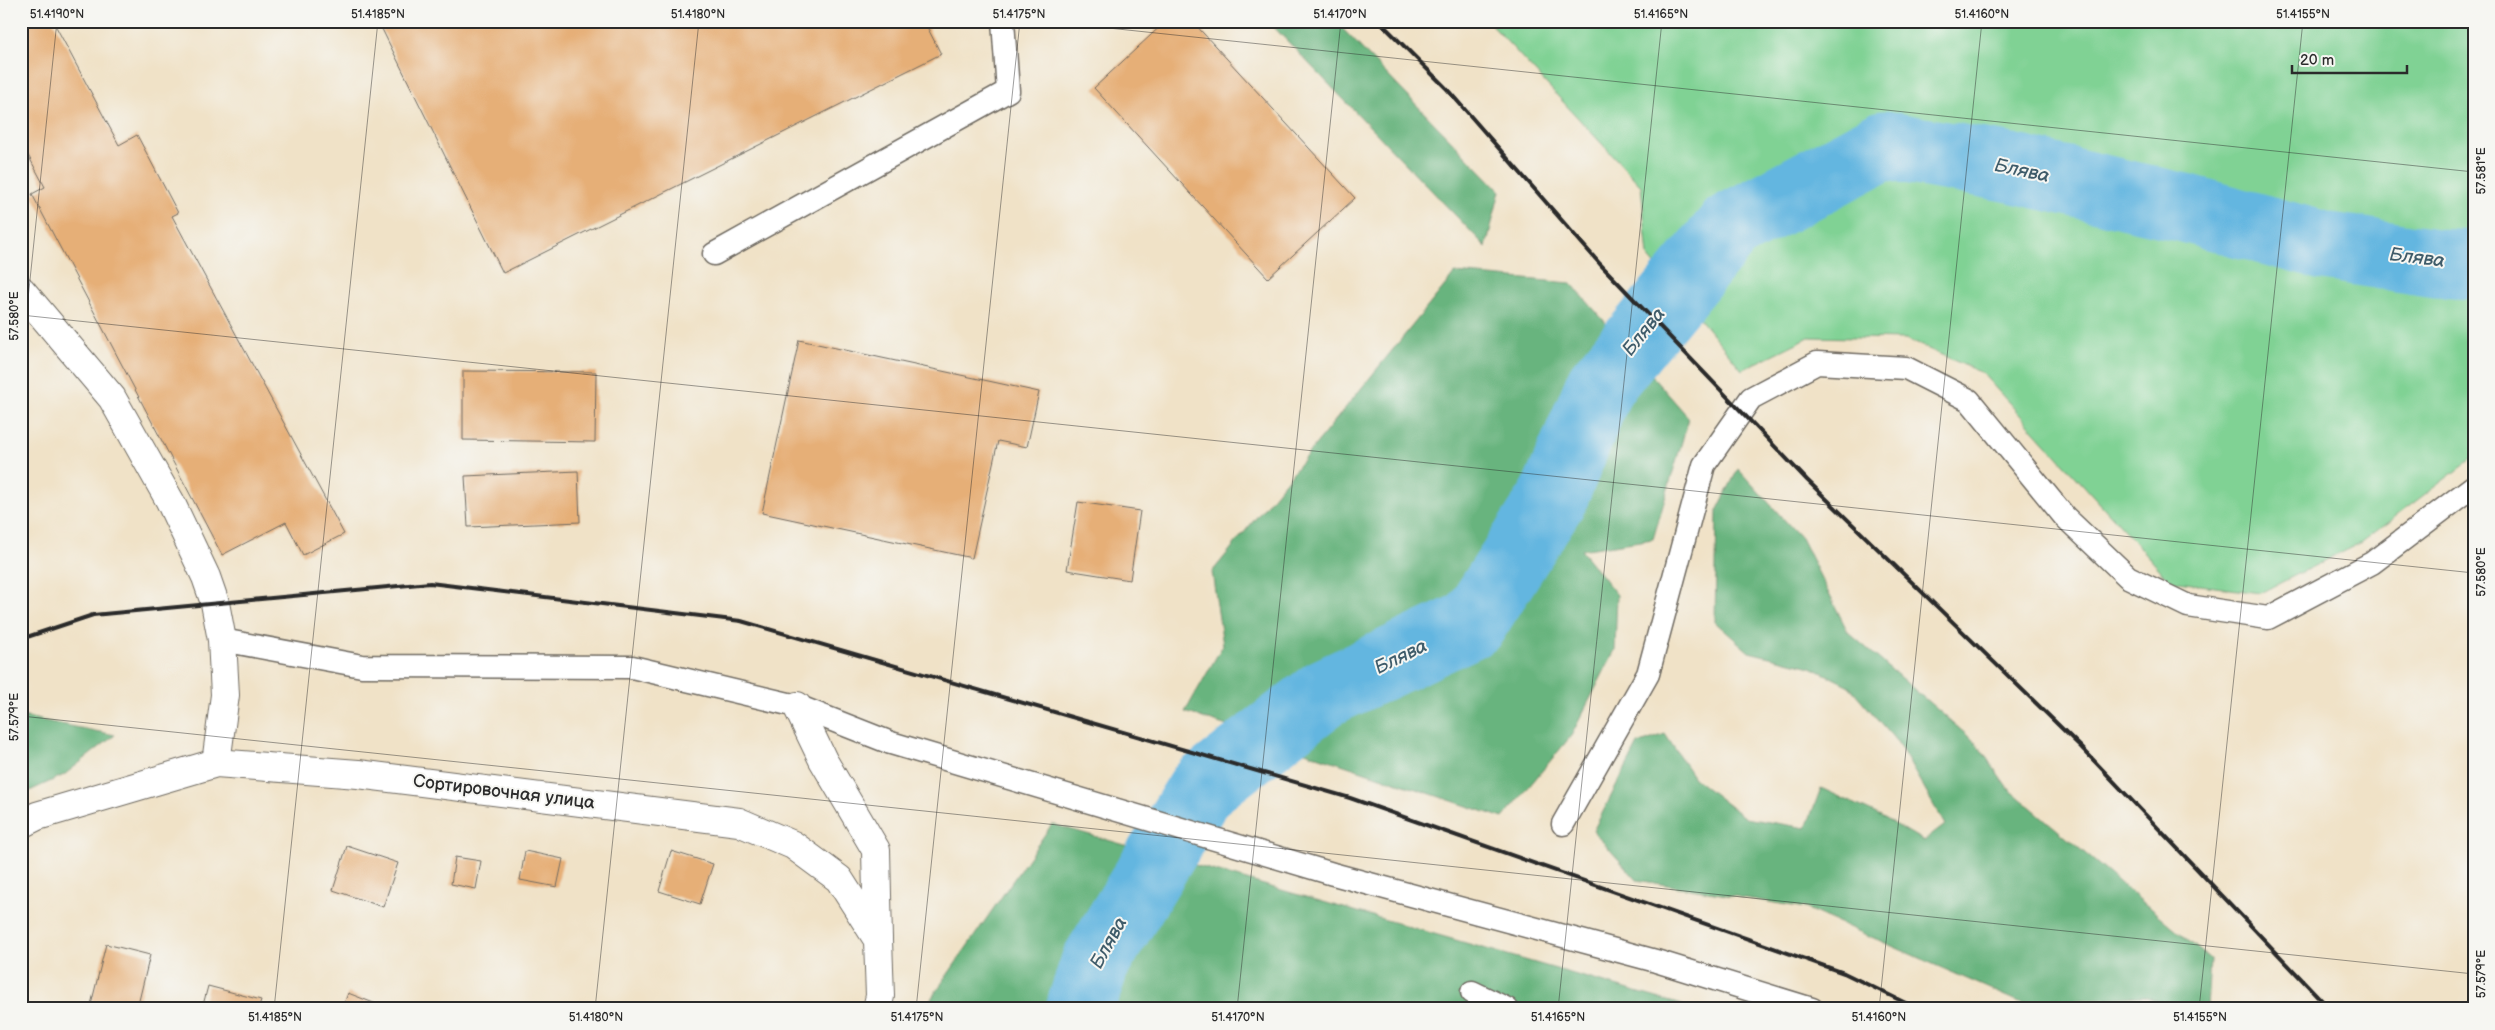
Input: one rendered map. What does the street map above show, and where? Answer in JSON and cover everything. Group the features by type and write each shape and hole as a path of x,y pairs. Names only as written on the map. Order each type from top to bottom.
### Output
{"street":[{"path":"21,290 112,398 170,501 206,577 215,603 222,640 225,694 216,763"},
{"path":"797,706 823,760 876,850 880,996 877,1009"},
{"name":"Сортировочная улица","path":"21,824 38,816 216,763 358,774 739,822 794,845 839,879 878,940"}],"lane":[{"path":"714,254 1008,91 1003,21"},
{"path":"1563,824 1648,674 1704,465 1751,398 1817,363 1906,368 1969,400 2064,516 2128,577 2188,606 2268,618 2372,564 2474,486"},
{"path":"222,640 362,666 632,667 797,706 892,743 1096,802 1333,874 1656,961 1812,1009"},
{"path":"1472,992 1507,1009"}],"green space":[{"path":"1268,21 1335,21 1500,191 1486,247"},
{"path":"1488,21 2474,21 2474,457 2362,542 2260,593 2170,581 1982,373 1906,339 1809,337 1742,370 1648,256 1641,186"},
{"path":"1455,273 1571,283 1689,418 1653,539 1581,550 1617,595 1615,650 1571,736 1503,818 1185,712 1223,645 1212,572"},
{"path":"1738,469 1801,538 1848,632 1976,743 2008,788 2210,959 2207,1009 2183,1009 2143,996 2022,1003 1805,908 1637,880 1593,831 1638,744 1665,734 1694,778 1745,818 1806,828 1821,788 1881,816 1924,841 1945,825 1898,743 1849,686 1811,667 1749,652 1715,622 1717,511"},
{"path":"21,716 115,735 64,775 21,795"},
{"path":"1052,824 1695,1009 928,1009 928,1003"}],"building":[{"path":"21,21 53,21 119,145 137,135 178,213 172,216 344,534 303,555 286,522 222,555 32,194 45,187 21,142"},
{"path":"378,21 924,21 941,54 503,273"},
{"path":"1166,21 1192,21 1355,198 1268,278 1094,88"},
{"path":"799,340 1039,392 1027,447 998,441 972,558 762,513"},
{"path":"463,371 596,372 595,442 463,440"},
{"path":"578,471 580,522 468,527 465,476"},
{"path":"1078,502 1140,511 1130,580 1067,570"},
{"path":"347,846 398,863 383,907 333,890"},
{"path":"525,851 563,859 557,887 520,880"},
{"path":"671,851 713,864 700,904 659,891"},
{"path":"455,857 481,861 476,889 451,884"},
{"path":"106,944 150,955 137,1009 90,1009"},
{"path":"208,986 261,1000 258,1009 202,1009"},
{"path":"348,993 389,1009 342,1009"}],"waterway":[{"name":"Блява","path":"1080,1009 1095,963 1201,789 1325,693 1473,623 1554,496 1600,385 1730,227 1884,145 2011,168 2185,208 2324,246 2436,263 2474,265"}],"railway":[{"path":"1379,21 1446,88 1600,264 1807,480 2081,747 2330,1009"},
{"path":"21,639 93,615 430,583 741,621 1350,798 1844,973 1918,1009"}]}
